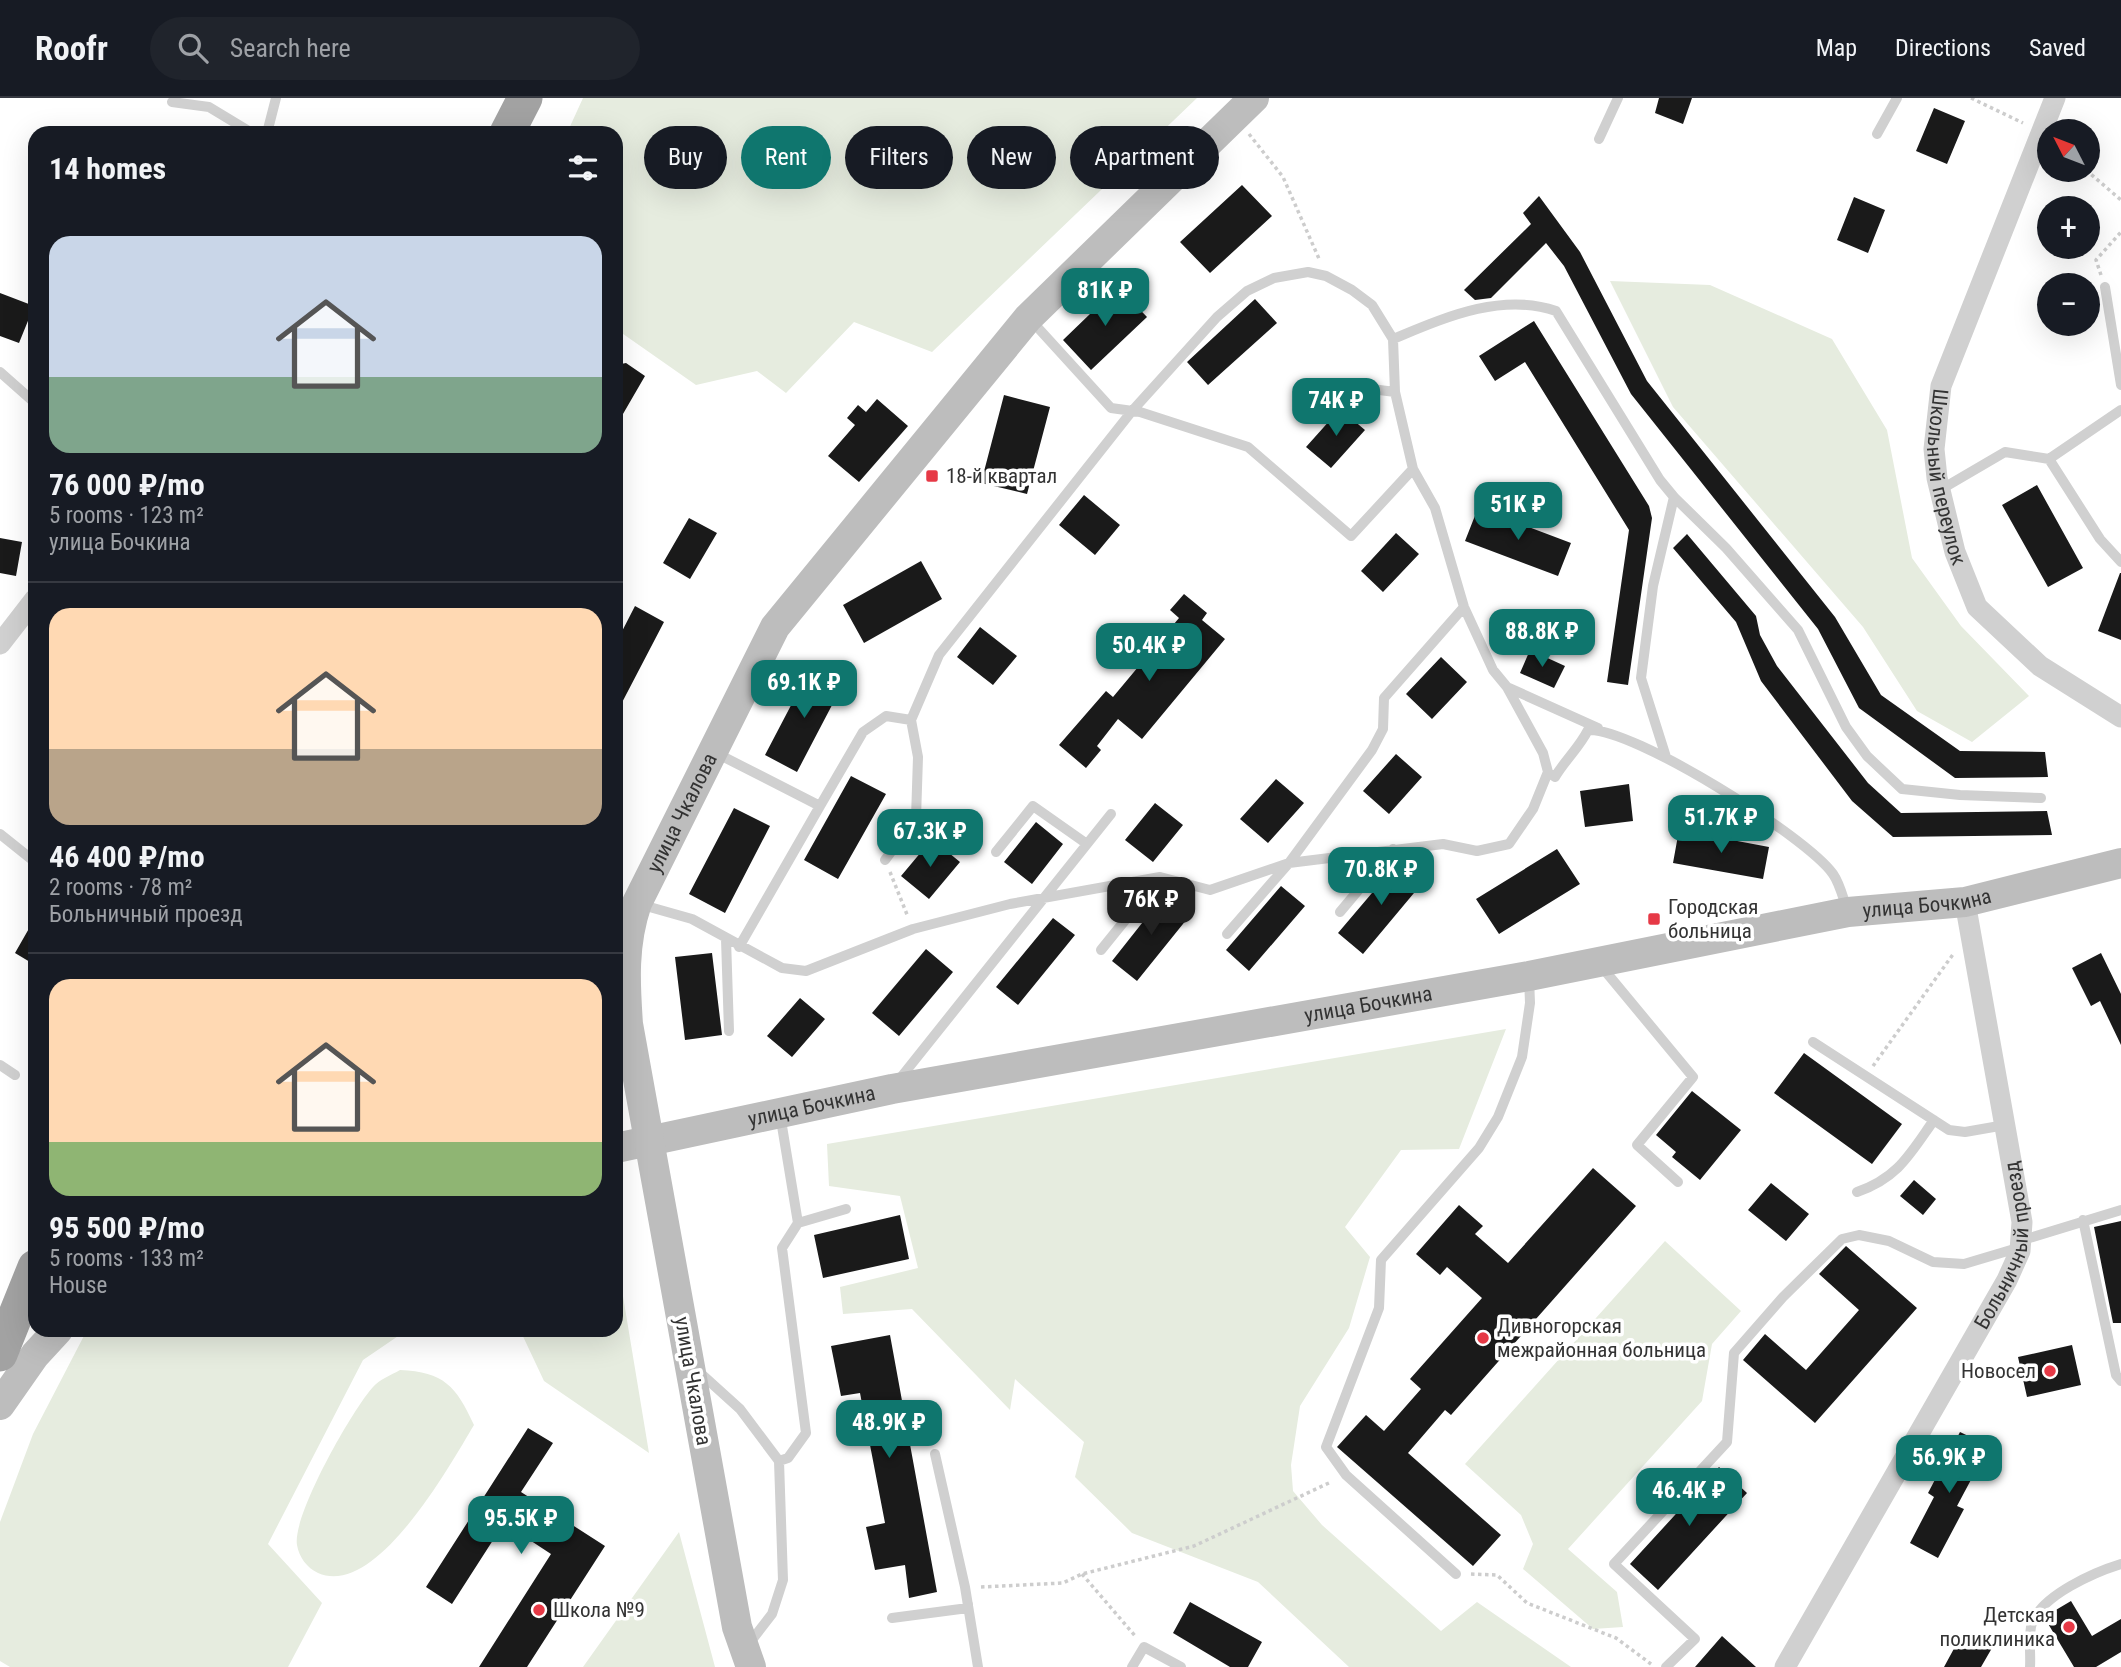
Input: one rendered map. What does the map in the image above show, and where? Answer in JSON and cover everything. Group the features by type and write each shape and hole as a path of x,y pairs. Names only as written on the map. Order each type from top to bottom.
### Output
{"highway":[{"path":"511,126 525,98"},
{"path":"0,1354 28,1284"}],"main road":[{"name":"улица Чкалова","path":"747,1658 628,1024 624,968 628,929 637,903 775,626 1028,318 1245,108"},
{"name":"улица Бочкина","path":"623,1147 892,1089 1529,976 1848,912 1968,916 2121,863"},
{"path":"0,1405 35,1355 52,1337"}],"street":[{"name":"Школьный переулок","path":"2045,119 2055,98"},
{"name":"Школьный переулок","path":"2037,139 1941,387 1934,449 1940,490 1955,552 1977,607 2040,666 2121,717"},
{"path":"3,632 28,606"},
{"name":"Больничный проезд","path":"1784,1667 2007,1280 2022,1243 2005,1125 1968,916"}],"lane":[{"path":"269,126 276,98"},
{"path":"1599,139 1618,98"},
{"path":"1877,134 1897,98"},
{"path":"172,103 209,107 240,126"},
{"path":"637,903 692,919 739,947 782,968 806,971 913,929 1010,904 1045,900 1160,877 1210,891 1289,863 1443,844 1477,851 1509,844 1532,809 1548,772 1543,753 1507,687 1493,670 1464,607 1434,508 1413,469 1395,392 1393,339 1372,305 1326,275 1308,272 1274,278 1247,291 1217,317 1132,411 939,655 911,720 918,757 916,818 886,860"},
{"path":"2105,287 2121,385"},
{"path":"1393,339 1472,308 1537,304 1556,311 1660,480 1674,498 1726,548 1798,631 1846,727 1867,756 1902,789 1960,795 2041,798"},
{"path":"1028,318 1111,408 1132,411 1248,447 1351,536 1413,469"},
{"path":"0,372 28,397"},
{"path":"1348,399 1364,388 1395,392"},
{"path":"1940,490 2005,452 2049,459 2121,410"},
{"path":"2049,459 2100,539 2121,562"},
{"path":"1666,757 1641,678 1653,586 1674,498"},
{"path":"1227,934 1289,863 1372,750 1382,729 1384,698 1464,607"},
{"path":"1507,687 1666,757 1792,836 1833,873 1848,912"},
{"path":"739,947 863,732 886,716 911,720"},
{"path":"1548,772 1555,777 1565,760 1580,747 1588,730 1601,729"},
{"path":"712,751 820,806"},
{"path":"996,852 1033,806 1087,844"},
{"path":"892,1089 1111,814"},
{"path":"0,834 28,856"},
{"path":"1340,912 1393,849"},
{"path":"1101,950 1160,877"},
{"path":"726,939 729,1031"},
{"path":"1598,962 1693,1077 1637,1145 1678,1182"},
{"path":"1456,1574 1346,1475 1326,1447 1379,1308 1381,1261 1479,1148 1498,1117 1522,1057 1530,1003 1529,976"},
{"path":"1813,1042 1949,1130 1965,1132 2005,1125"},
{"path":"0,1065 15,1075"},
{"path":"780,1114 798,1223"},
{"path":"1857,1192 1880,1184 1901,1166 1934,1120"},
{"path":"779,1461 788,1458 806,1433 782,1248 798,1223 846,1209"},
{"path":"1666,1667 1695,1639 1614,1564 1727,1442 1734,1353 1783,1297 1842,1238 1859,1235 1889,1241 1933,1262 1964,1264 2082,1220 2121,1210"},
{"path":"2082,1220 2116,1375 2121,1381"},
{"path":"690,1364 740,1409 779,1461 784,1565 779,1598 747,1658"},
{"path":"935,1454 965,1587 978,1667"},
{"path":"2030,1667 2032,1623 2044,1608 2095,1572 2121,1564"},
{"path":"892,1618 968,1608"},
{"path":"1132,1667 1144,1647 1181,1667"}],"path":[{"path":"1971,98 2037,130"},
{"path":"1245,108 1283,177 1326,275"},
{"path":"2099,182 2121,200"},
{"path":"2105,287 2095,260 2121,232"},
{"path":"886,860 913,929"},
{"path":"1865,1076 1968,916"},
{"path":"965,1587 1063,1583 1082,1574 1194,1546 1346,1475"},
{"path":"1082,1574 1144,1647"},
{"path":"1456,1574 1497,1575 1527,1603 1616,1638 1656,1667"}],"shaded area":[{"path":"583,98 1197,98 1168,126 1070,126 1070,189 1102,189 932,352 854,322 786,393 757,371 696,385 623,334 623,126 570,126"},
{"path":"1610,281 1710,285 1832,339 1887,430 1912,558 1961,626 2029,696 1972,742 1917,711 1863,627 1673,407"},
{"path":"1506,1029 1459,1149 1401,1150 1345,1227 1370,1257 1349,1328 1300,1406 1291,1465 1293,1491 1322,1525 1441,1631 1477,1602 1571,1667 1349,1667 1258,1582 1132,1533 1075,1477 1084,1442 1015,1379 1010,1410 912,1309 843,1314 840,1287 918,1268 900,1196 829,1186 827,1144"},
{"path":"1665,1241 1741,1311 1712,1344 1702,1401 1568,1549 1617,1592 1623,1627 1593,1629 1523,1569 1533,1544 1521,1515 1465,1464"},
{"path":"623,1296 649,1453 544,1381 523,1337 623,1337"},
{"path":"83,1337 397,1337 363,1360 268,1544 322,1603 288,1667 10,1667 0,1661 0,1522 33,1434"},
{"path":"400,1370 428,1374 447,1384 461,1400 474,1425 429,1496 387,1548 363,1566 340,1576 318,1573 304,1562 297,1545 298,1531 313,1488 338,1439 364,1399 376,1384"},
{"path":"679,1532 715,1667 583,1667"}],"building":[{"path":"1659,98 1692,98 1683,124 1655,113"},
{"path":"1934,108 1965,121 1947,164 1916,151"},
{"path":"1242,185 1272,216 1210,273 1180,242"},
{"path":"1539,196 1580,252 1647,381 1835,617 1881,695 1960,751 2045,752 2048,777 1955,778 1859,708 1818,629 1631,394 1564,266 1546,243 1491,298 1475,300 1464,290 1531,224 1523,213"},
{"path":"1854,197 1885,210 1868,253 1837,240"},
{"path":"1118,287 1147,317 1091,370 1063,340"},
{"path":"0,293 28,304 28,321 19,343 0,336"},
{"path":"1255,299 1277,323 1208,385 1187,362"},
{"path":"1534,321 1649,506 1652,518 1628,685 1607,682 1629,530 1525,362 1495,381 1479,356"},
{"path":"623,364 645,376 623,414"},
{"path":"1004,395 1050,407 1027,494 981,483"},
{"path":"877,399 908,426 859,482 828,456 855,425 847,418 858,405 866,412"},
{"path":"1340,409 1365,430 1331,468 1306,447"},
{"path":"2037,485 2083,568 2048,587 2002,505"},
{"path":"1084,495 1120,525 1095,555 1059,525"},
{"path":"1478,508 1571,543 1558,576 1465,541"},
{"path":"689,518 717,533 690,579 663,563"},
{"path":"1396,533 1419,554 1383,592 1361,571"},
{"path":"1687,534 1756,616 1760,635 1777,666 1868,783 1901,813 2047,811 2052,835 1893,837 1852,801 1761,681 1736,622 1673,548"},
{"path":"0,538 22,542 16,576 0,573"},
{"path":"921,561 942,599 864,643 843,605"},
{"path":"2121,573 2121,640 2098,631"},
{"path":"1184,594 1207,613 1202,620 1225,639 1142,739 1118,719 1097,746 1101,750 1086,768 1059,745 1106,691 1113,697 1179,618 1170,610"},
{"path":"635,606 664,622 623,701 623,629"},
{"path":"980,627 1017,656 993,685 957,657"},
{"path":"1530,650 1565,666 1554,688 1520,673"},
{"path":"1441,657 1467,682 1432,719 1406,694"},
{"path":"810,669 842,686 797,772 765,755"},
{"path":"1396,754 1422,777 1389,814 1363,791"},
{"path":"851,776 886,794 838,879 804,860"},
{"path":"1276,779 1304,803 1268,843 1240,819"},
{"path":"1629,784 1633,821 1585,827 1580,791"},
{"path":"1155,803 1183,825 1153,862 1125,840"},
{"path":"734,808 770,826 725,913 689,894"},
{"path":"1036,822 1063,844 1032,884 1004,862"},
{"path":"1679,830 1769,847 1763,879 1673,863"},
{"path":"932,839 960,862 929,899 901,876"},
{"path":"1557,849 1580,884 1499,934 1476,899"},
{"path":"1400,860 1424,881 1363,954 1338,933"},
{"path":"1281,886 1305,906 1249,971 1226,950"},
{"path":"1165,894 1191,914 1137,981 1112,961"},
{"path":"1053,918 1075,935 1018,1005 996,987"},
{"path":"28,930 28,961 15,953"},
{"path":"926,949 953,972 899,1036 872,1013"},
{"path":"712,953 722,1035 685,1040 675,957"},
{"path":"2101,953 2121,994 2121,1045 2100,1001 2091,1006 2072,968"},
{"path":"800,998 825,1019 792,1057 767,1036"},
{"path":"1804,1053 1902,1124 1872,1164 1774,1093"},
{"path":"1692,1091 1741,1130 1700,1180 1672,1157 1676,1152 1656,1135"},
{"name":"Дивногорская межрайонная больница","path":"1593,1168 1636,1206 1451,1415 1445,1410 1408,1453 1501,1535 1473,1566 1337,1447 1366,1415 1384,1431 1421,1389 1410,1379 1482,1298 1447,1267 1440,1275 1416,1254 1459,1205 1483,1226 1475,1234 1508,1263"},
{"path":"1914,1180 1936,1199 1923,1215 1900,1196"},
{"path":"1771,1183 1809,1214 1786,1241 1748,1210"},
{"path":"900,1215 909,1259 823,1278 814,1235"},
{"path":"2121,1221 2121,1323 2113,1323 2094,1227"},
{"path":"1846,1246 1917,1308 1815,1423 1743,1360 1765,1334 1806,1370 1859,1310 1819,1274"},
{"path":"890,1335 937,1592 909,1598 905,1565 875,1570 866,1527 885,1523 860,1393 841,1396 831,1346"},
{"name":"Новосел","path":"2072,1345 2081,1385 2027,1397 2018,1357"},
{"name":"Школа №9","path":"528,1428 553,1443 521,1492 605,1546 527,1667 479,1667 551,1554 504,1523 452,1604 426,1587"},
{"path":"1960,1432 1989,1446 1957,1506 1964,1509 1938,1558 1910,1543 1934,1497 1928,1493"},
{"path":"1719,1467 1747,1493 1658,1590 1630,1564"},
{"name":"Детская поликлиника","path":"2071,1601 2092,1636 2121,1619 2121,1652 2096,1667 2074,1667 2044,1617"},
{"path":"1190,1602 1262,1642 1248,1667 1230,1667 1173,1633"},
{"path":"1963,1632 1992,1648 1981,1667 1944,1667"},
{"path":"1722,1636 1756,1667 1695,1667"}],"place":[{"name":"18-й квартал","path":"932,476"},
{"name":"Городская больница","path":"1654,919"},
{"name":"Дивногорская межрайонная больница","path":"1483,1338"},
{"name":"Новосел","path":"2050,1371"},
{"name":"Школа №9","path":"539,1610"},
{"name":"Детская поликлиника","path":"2069,1627"}]}
